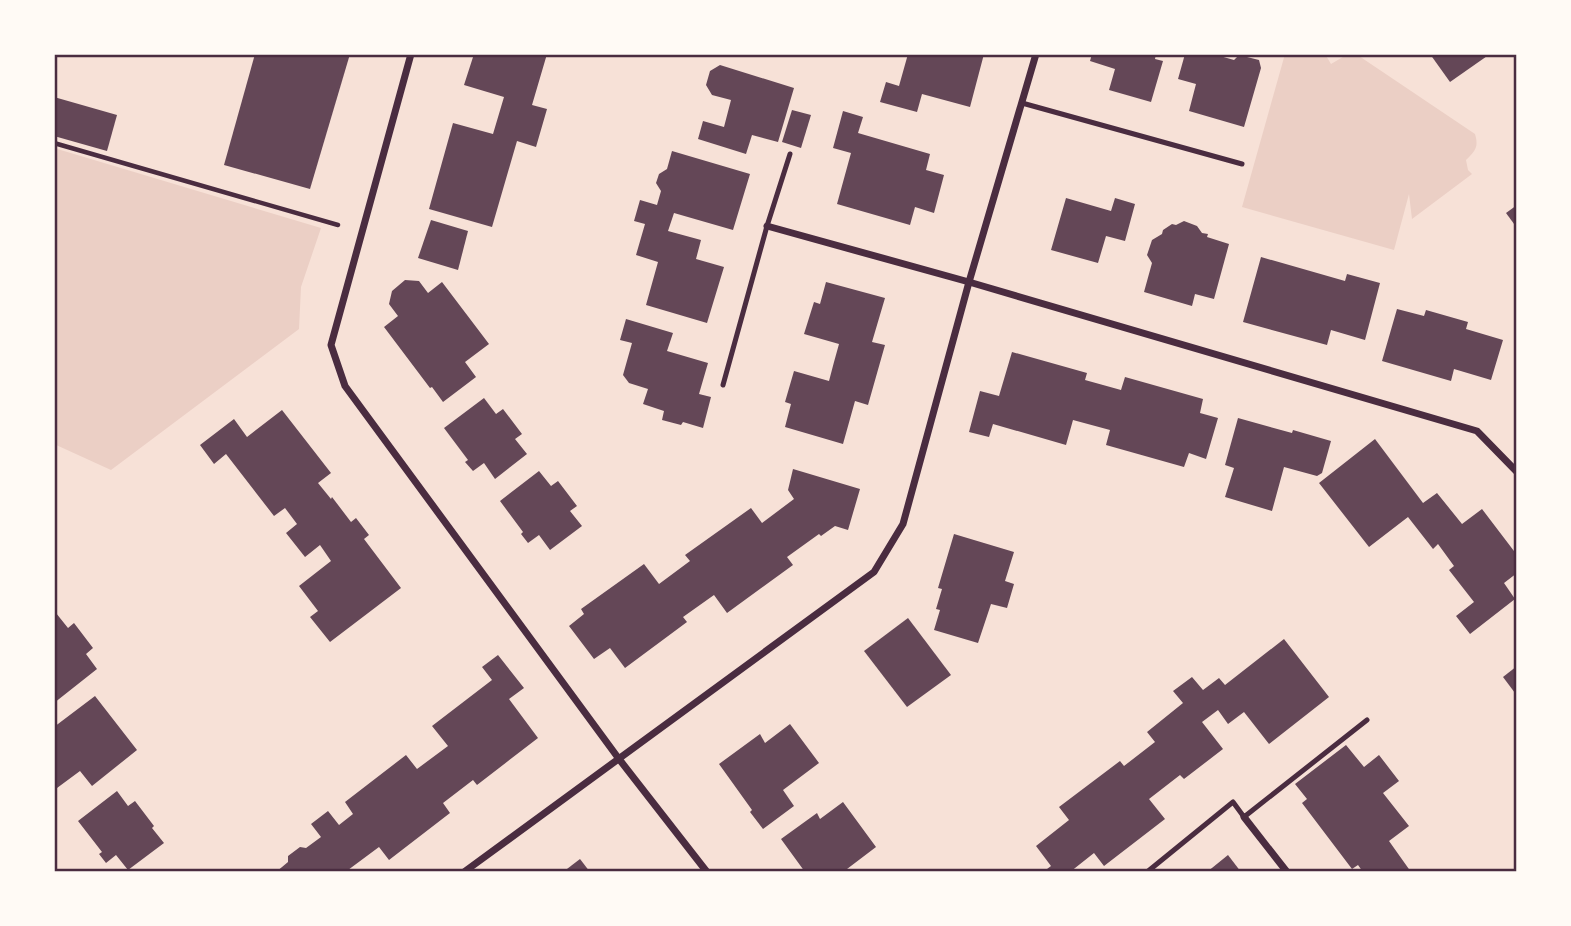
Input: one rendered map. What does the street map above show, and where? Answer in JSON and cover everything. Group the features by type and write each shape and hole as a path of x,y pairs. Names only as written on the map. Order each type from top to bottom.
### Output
{"street":[{"path":"411,54 331,345 345,386 619,759 707,872"},
{"path":"464,872 874,572 903,524 969,282 1037,54"},
{"path":"767,226 969,282 1477,431 1517,472"},
{"path":"1244,817 1287,872"}],"lane":[{"path":"1022,103 1242,164"},
{"path":"723,385 790,154"},
{"path":"1147,872 1233,802 1244,817 1367,720"}],"path":[{"path":"54,143 362,232"}],"shaded area":[{"path":"1285,54 1325,54 1331,64 1348,54 1356,54 1475,134 1475,148 1466,160 1468,170 1472,174 1412,219 1409,194 1394,250 1242,207"},
{"path":"54,148 321,228 301,287 299,329 111,470 54,444"}],"building":[{"path":"255,54 350,54 310,189 224,165"},
{"path":"474,54 547,54 532,105 547,109 536,147 517,141 492,227 429,209 453,123 493,134 504,97 464,85"},
{"path":"908,54 984,54 970,107 922,94 917,112 880,102 886,82 899,86"},
{"path":"1092,54 1156,54 1155,59 1163,61 1151,102 1109,90 1115,69 1090,61"},
{"path":"1185,54 1213,54 1234,60 1239,55 1259,60 1261,68 1244,127 1189,111 1196,84 1178,79"},
{"path":"1430,54 1490,54 1450,82"},
{"path":"720,65 794,88 778,142 752,135 746,154 698,139 703,121 724,127 731,100 712,95 706,85 710,71"},
{"path":"54,97 117,115 107,151 54,136"},
{"path":"792,110 811,115 801,148 782,142"},
{"path":"843,111 863,117 858,133 930,154 926,170 944,175 934,213 915,207 910,225 837,204 851,153 833,148"},
{"path":"672,151 750,174 733,230 674,213 668,231 701,240 696,259 724,267 707,323 646,305 658,262 636,255 645,224 634,221 640,200 657,205 661,191 656,183 659,174 667,169"},
{"path":"1066,198 1111,211 1115,198 1135,204 1125,241 1106,236 1098,263 1051,250"},
{"path":"1517,205 1517,228 1506,213"},
{"path":"431,220 468,231 458,270 418,258"},
{"path":"1184,221 1197,226 1202,233 1208,234 1207,237 1229,244 1214,299 1195,294 1192,306 1144,292 1152,263 1147,255 1152,240 1172,224"},
{"path":"1261,257 1345,281 1347,274 1380,283 1365,340 1331,330 1327,345 1243,322"},
{"path":"405,280 419,281 428,293 442,282 489,344 465,362 476,377 443,402 384,327 398,316 389,304 392,291"},
{"path":"826,282 885,298 872,342 885,345 868,405 855,401 843,444 785,427 791,404 785,402 794,371 829,381 839,344 804,334 814,302 820,304"},
{"path":"1397,309 1424,316 1426,310 1468,322 1466,329 1503,340 1491,380 1454,369 1451,381 1382,361"},
{"path":"626,319 673,333 667,351 708,363 699,394 711,397 703,428 662,420 664,411 643,404 648,389 629,383 623,375 632,343 620,340"},
{"path":"1012,352 1087,373 1085,380 1121,390 1125,377 1203,399 1200,413 1218,418 1206,459 1189,453 1184,467 1106,445 1110,430 1073,420 1066,445 993,424 989,437 969,432 980,391 999,396"},
{"path":"484,398 496,414 503,409 522,434 515,439 527,454 495,479 484,463 473,471 444,428"},
{"path":"282,410 331,473 318,483 351,522 356,518 369,535 364,539 401,588 330,642 310,617 318,611 299,586 331,561 320,545 305,557 286,533 297,524 285,508 274,516 226,454 214,464 200,445 234,419 247,437"},
{"path":"1238,418 1331,441 1322,473 1317,476 1284,467 1272,511 1225,497 1234,468 1225,465"},
{"path":"1375,439 1423,503 1437,493 1462,524 1482,509 1517,555 1517,573 1504,583 1515,599 1470,634 1456,616 1474,602 1449,570 1454,566 1438,544 1433,549 1408,517 1369,547 1319,483"},
{"path":"793,469 860,489 848,530 835,526 821,536 819,534 787,557 793,565 727,613 714,595 683,617 687,622 625,668 610,648 594,659 569,626 584,614 581,609 644,564 659,584 690,561 685,555 751,508 762,523 794,499 788,490"},
{"path":"539,471 551,486 558,481 577,506 570,511 582,526 550,550 539,535 528,543 500,501"},
{"path":"954,534 1014,552 1005,581 1014,584 1007,608 991,604 978,643 934,630 942,589 938,588"},
{"path":"56,613 68,628 74,623 93,648 86,654 97,669 54,703 54,614"},
{"path":"908,618 951,675 907,707 864,651"},
{"path":"1284,639 1329,697 1269,744 1244,712 1228,724 1218,710 1202,722 1223,749 1184,779 1180,775 1149,799 1165,819 1104,866 1094,853 1070,872 1043,872 1051,866 1036,846 1069,820 1059,807 1120,761 1124,766 1155,742 1147,732 1183,703 1173,691 1192,677 1203,690 1219,678 1225,685"},
{"path":"498,655 524,688 509,699 538,738 477,785 473,780 443,803 450,813 389,860 379,847 348,870 350,872 276,872 288,862 288,856 321,837 311,824 328,811 339,825 353,814 345,802 406,755 417,769 448,746 432,726 492,680 482,667"},
{"path":"1517,666 1517,691 1515,693 1503,677"},
{"path":"95,696 137,750 92,786 80,771 57,788 54,785 54,727"},
{"path":"790,724 819,763 783,790 794,806 763,829 719,764 760,734 765,743"},
{"path":"1346,745 1364,767 1379,755 1399,781 1383,793 1409,826 1389,841 1411,872 1363,872 1358,865 1352,869 1302,803 1307,799 1295,784"},
{"path":"117,791 128,806 135,801 164,843 128,870 116,855 106,863 99,854 102,852 78,821"},
{"path":"843,802 876,847 847,869 849,872 805,872 781,839 817,813 820,819"},
{"path":"1228,855 1241,872 1207,872"},
{"path":"580,859 590,872 563,872"}]}
